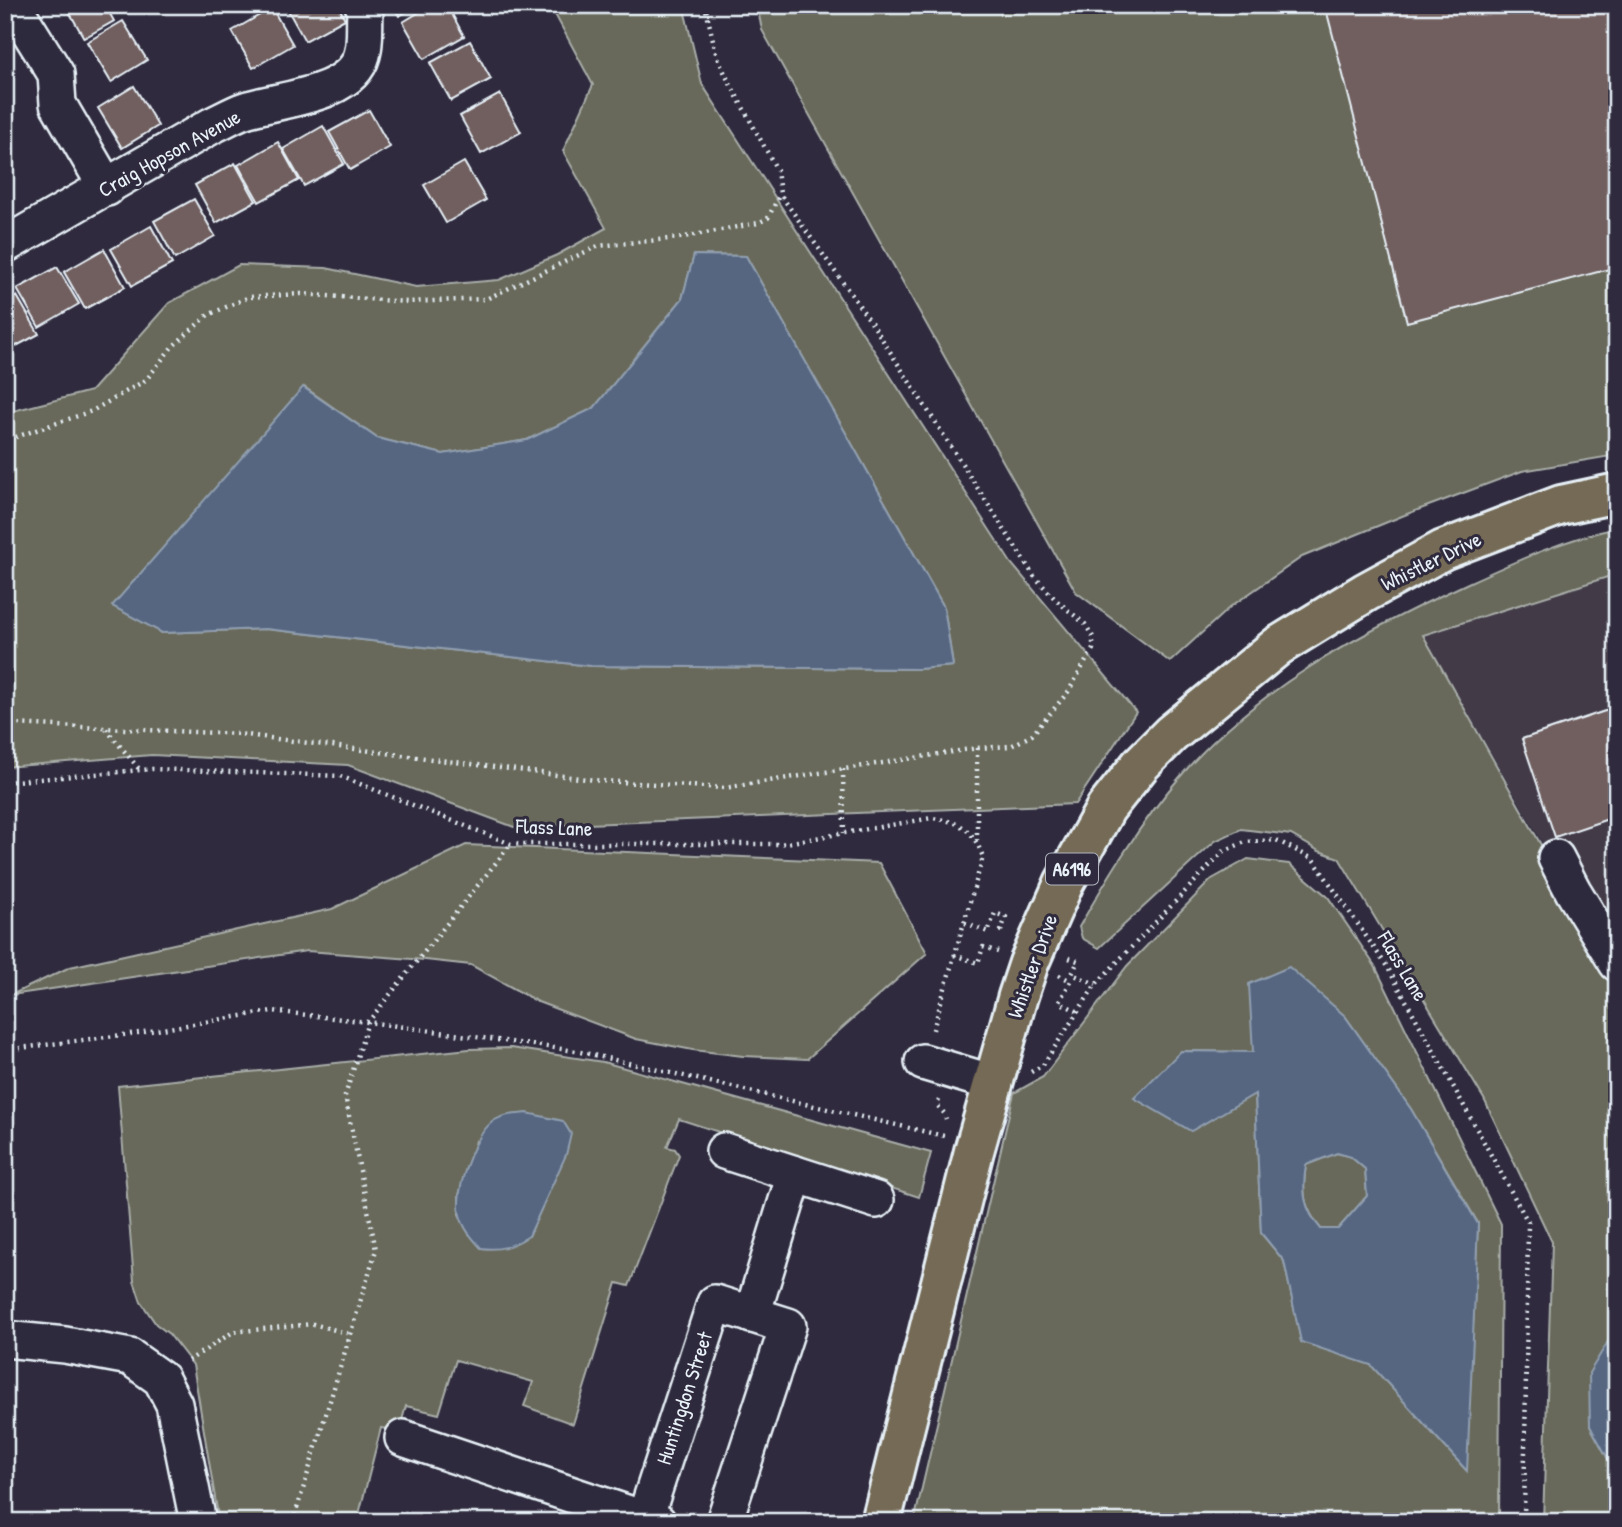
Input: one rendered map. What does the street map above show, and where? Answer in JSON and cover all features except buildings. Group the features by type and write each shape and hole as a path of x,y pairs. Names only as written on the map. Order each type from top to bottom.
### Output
{"main road":[{"name":"Whistler Drive","path":"881,1522 971,1164 1029,963 1064,883 1107,808 1141,764 1171,734 1278,646 1366,592 1443,550 1561,505 1617,493"}],"street":[{"path":"13,5 56,74 58,104 107,188"},
{"name":"Craig Hopson Avenue","path":"5,245 211,126 244,110 298,97 336,84 351,73 362,56 365,11 363,5"},
{"path":"1556,858 1617,963"},
{"path":"923,1062 995,1076"},
{"path":"724,1151 876,1200"},
{"path":"752,1315 795,1174"},
{"name":"Huntingdon Street","path":"652,1520 715,1303 788,1326 724,1522"},
{"path":"5,1339 65,1345 130,1357 160,1379 174,1404 198,1522"},
{"path":"403,1438 652,1520"}],"path":[{"path":"5,721 12,724 239,734 616,782 725,788 977,748 1011,746 1031,735 1068,692 1093,649 1093,637 1085,624 1056,600 1034,576 873,325 780,194 777,170 716,53 705,5"},
{"path":"5,446 13,438 92,411 146,380 172,347 208,315 249,296 301,294 407,302 486,299 598,246 679,238 758,223 768,218 780,194"},
{"path":"106,728 140,770"},
{"path":"923,1062 983,857 977,841 977,748"},
{"path":"843,769 844,833"},
{"name":"Flass Lane","path":"5,782 140,770 340,776 511,844 780,844 932,818 957,822 977,841"},
{"name":"Flass Lane","path":"995,1076 1021,1074 1044,1065 1096,984 1224,851 1245,842 1276,840 1313,859 1388,968 1528,1222 1524,1522"},
{"path":"293,1522 376,1250 345,1096 368,1022 511,844"},
{"path":"965,923 988,932 995,912 1006,917 1001,931 1015,937"},
{"path":"954,956 978,963 983,947 1008,955"},
{"path":"1068,957 1078,961 1072,974 1096,984"},
{"path":"1049,970 1071,981 1059,1002 1077,1011"},
{"path":"5,1050 138,1033 272,1011 576,1051 948,1137"},
{"path":"160,1379 233,1332 313,1324 351,1334"}],"shaded area":[{"path":"1617,574 1617,979 1545,847 1423,635"}],"green space":[{"path":"550,5 683,5 702,84 1011,563 1136,712 1075,804 514,827 348,765 152,755 5,767 5,413 91,391 169,303 239,265 326,268 416,287 499,280 557,255 606,228 563,151 593,85","holes":["694,255 746,256 944,607 953,666 918,669 591,666 266,629 162,633 304,387 377,438 443,454 527,440 594,408 682,299"]},
{"path":"757,5 1617,5 1617,455 1522,471 1302,557 1230,607 1170,662 1076,592 762,30"},
{"path":"1617,528 1617,574 1423,635 1617,980 1617,1341 1609,1340 1590,1426 1617,1475 1617,1522 1543,1522 1552,1242 1484,1099 1339,858 1319,851 1291,835 1241,829 1215,841 1099,948 1082,938 1079,927 1126,850 1179,778 1209,746 1276,690 1351,642 1429,602 1541,551"},
{"path":"466,845 879,863 927,953 807,1059 743,1056 636,1039 538,1002 471,965 425,960 307,951 11,995 70,967 332,909"},
{"path":"1248,859 1289,864 1328,897 1375,966 1501,1224 1499,1522 914,1522 1014,1093 1043,1077 1127,966 1212,879","holes":["1345,1016 1411,1109 1478,1223 1466,1470 1371,1365 1301,1341 1284,1261 1261,1233 1255,1093 1181,1051 1253,1052"]},
{"path":"511,1048 603,1062 931,1153 919,1197 679,1119 667,1147 675,1149 679,1155 629,1286 617,1283 573,1424 524,1406 533,1382 456,1360 439,1414 406,1406 399,1431 381,1428 357,1522 219,1522 193,1365 169,1334 156,1324 141,1302 134,1281 118,1086 469,1049","holes":["476,1141 541,1209 529,1236 469,1234 459,1214 459,1195"]},
{"path":"1337,1153 1351,1157 1365,1169 1367,1196 1338,1229 1321,1229 1305,1199 1306,1165"}],"water":[{"path":"694,255 746,256 944,607 953,666 918,669 591,666 266,629 162,633 112,606 303,387 377,438 443,454 527,440 594,408 682,299"},
{"path":"1289,967 1345,1016 1411,1109 1478,1224 1467,1471 1371,1365 1301,1342 1284,1261 1261,1233 1255,1094 1191,1131 1134,1098 1181,1051 1253,1052 1249,984","holes":["1337,1153 1351,1157 1365,1169 1367,1196 1338,1229 1321,1229 1305,1199 1306,1165"]},
{"path":"527,1113 563,1121 571,1134 566,1155 529,1236 506,1247 481,1248 471,1237 460,1215 460,1192 467,1163 480,1137 495,1120 507,1115"},
{"path":"1609,1340 1617,1341 1617,1475 1590,1426 1589,1373"}]}
